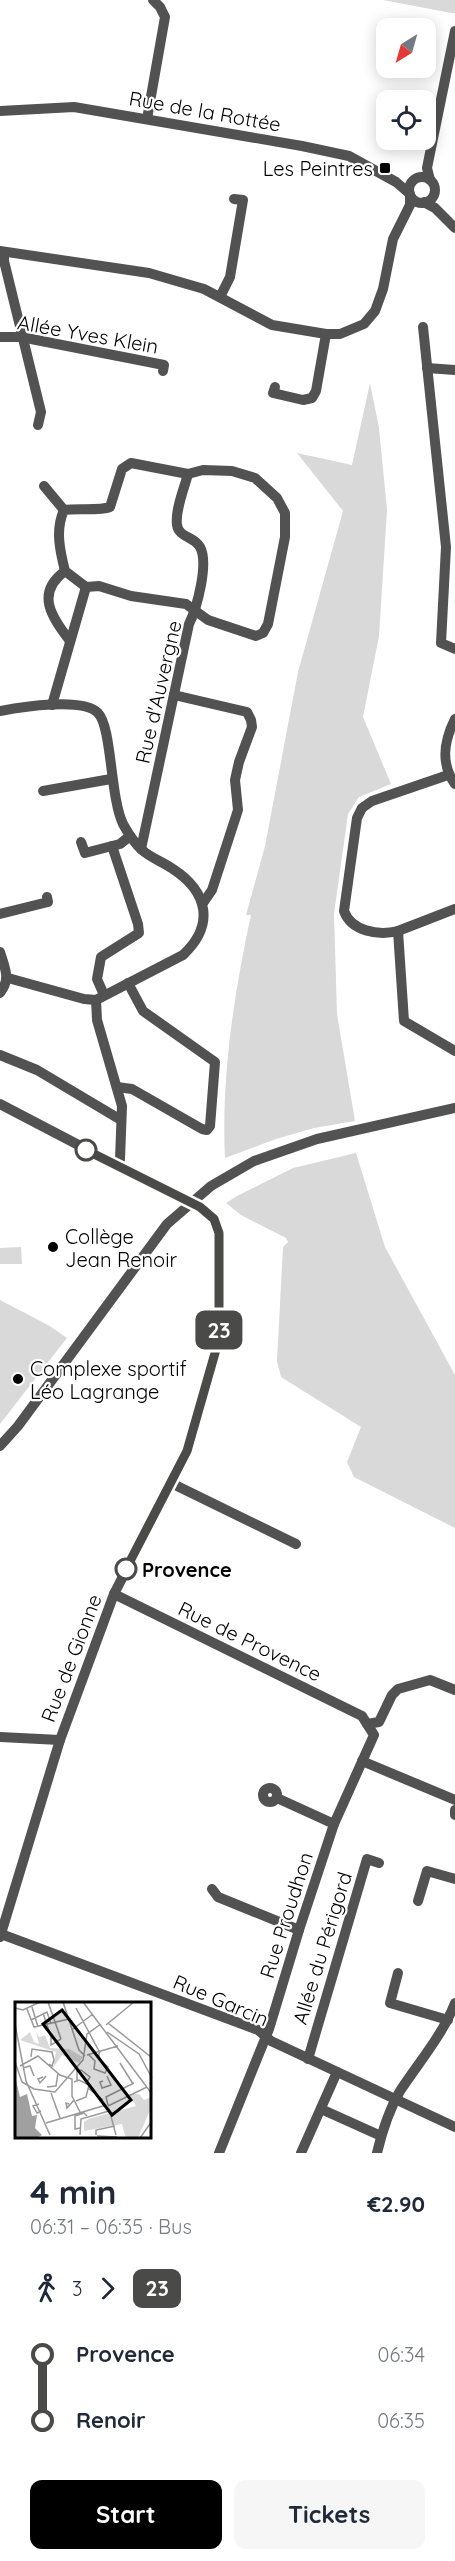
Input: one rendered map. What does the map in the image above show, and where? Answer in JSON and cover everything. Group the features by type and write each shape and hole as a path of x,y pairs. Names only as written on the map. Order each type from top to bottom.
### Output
{"street":[{"path":"147,119 165,18 160,6 153,0"},
{"path":"418,199 409,187 427,168 450,86 455,31"},
{"name":"Rue de la Rottée","path":"0,111 74,106 349,156 396,182 418,199 435,208 455,228"},
{"path":"38,425 41,412 2,252 149,273 204,289 272,325 326,334 340,334 356,328 369,319 375,311 383,289 393,239 418,199 434,188 427,168"},
{"path":"396,182 416,179 430,180"},
{"path":"220,297 230,277 243,200 234,199"},
{"path":"423,327 426,368 451,547 441,643 455,649"},
{"path":"275,387 273,393 303,400 315,395 326,334"},
{"name":"Allée Yves Klein","path":"0,337 21,337 164,365 163,371"},
{"path":"426,368 455,370"},
{"name":"Rue d'Auvergne","path":"64,510 83,508 103,510 110,507 122,469 131,463 188,474 203,470 232,471 255,478 277,498 285,513 285,537 268,624 263,633 256,636 208,620 195,612 189,624 141,849"},
{"path":"188,474 177,522 179,531 200,546 204,558 195,612"},
{"path":"44,486 64,510 59,520 59,546 65,571 86,587 99,586 132,596 173,601 186,604 195,612"},
{"path":"65,571 52,585 48,599 51,615 70,641"},
{"path":"52,705 86,587"},
{"path":"174,695 247,712 252,727 239,762 236,780 237,810 212,890 203,903"},
{"path":"0,711 52,705 86,706 99,713 106,730 111,779 117,806 130,836 141,849 173,869 194,886 203,903 202,929 191,948 183,955 100,998 84,999 8,978"},
{"path":"455,719 446,737 445,753 452,780 372,801 362,808 357,818 344,911 347,920 355,927 388,934 455,909"},
{"path":"43,791 111,779"},
{"path":"81,842 85,853 120,844 130,836"},
{"path":"112,846 140,928 136,936 101,957 97,979 100,998 97,1020 122,1106 120,1159 117,1166"},
{"path":"0,914 48,902 47,897"},
{"path":"398,931 404,1021 455,1051"},
{"path":"0,952 8,978 0,993"},
{"path":"117,1087 132,1089 202,1129 207,1130 210,1125 215,1062 143,1011 128,983"},
{"path":"0,1055 37,1070 121,1120"},
{"name":"Rue de Gionne","path":"0,1104 209,1214 218,1228 219,1333 187,1451 114,1594 60,1740 0,1936"},
{"path":"0,1446 18,1426 167,1224 190,1202 231,1172 254,1161 317,1139 455,1108"},
{"path":"171,1483 296,1544"},
{"name":"Rue de Provence","path":"114,1594 362,1716 368,1724"},
{"path":"368,1724 379,1722 392,1695 398,1689 430,1680 455,1690"},
{"name":"Rue Proudhon","path":"219,2153 266,2036 334,1824 374,1735 368,1724"},
{"path":"0,1737 60,1740"},
{"path":"362,1761 455,1800"},
{"path":"277,1798 334,1824"},
{"path":"455,1810 455,1815"},
{"name":"Allée du Périgord","path":"308,2059 367,1859 379,1863"},
{"path":"417,1901 427,1871 455,1879"},
{"path":"212,1889 218,1897 299,1930"},
{"name":"Rue Garcin","path":"0,1936 258,2030 308,2059 455,2127"},
{"path":"398,1973 390,2003 393,2007 448,2020"},
{"path":"377,2153 381,2136 396,2099 448,2020 455,2003"},
{"path":"301,2153 337,2072"},
{"path":"321,2109 381,2136"}],"shaded area":[{"path":"383,0 455,0 455,13 451,13"},
{"path":"370,383 379,428 387,510 379,636 363,717 391,784 359,797 348,814 334,914 337,1014 355,1121 314,1128 225,1158 227,1067 234,1005 251,915 246,915 265,846 298,672 343,511 297,453 352,465"},
{"path":"356,1153 385,1247 455,1375 455,1528 354,1477 347,1462 361,1427 281,1377 277,1361 283,1247 288,1242 286,1238 241,1215 226,1203 293,1168"},
{"path":"21,1247 22,1264 0,1264 0,1248"},
{"name":"Complexe sportif Léo Lagrange","path":"0,1300 48,1325 67,1338 0,1424"}],"bus line":[{"name":"23","path":"86,1150 200,1207 214,1219 219,1233 218,1343 196,1423 187,1451 126,1569"}],"place":[{"name":"Les Peintres","path":"385,168"},
{"name":"Collège Jean Renoir","path":"53,1247"},
{"name":"Complexe sportif Léo Lagrange","path":"18,1379"},
{"name":"Provence","path":"126,1569"}]}
